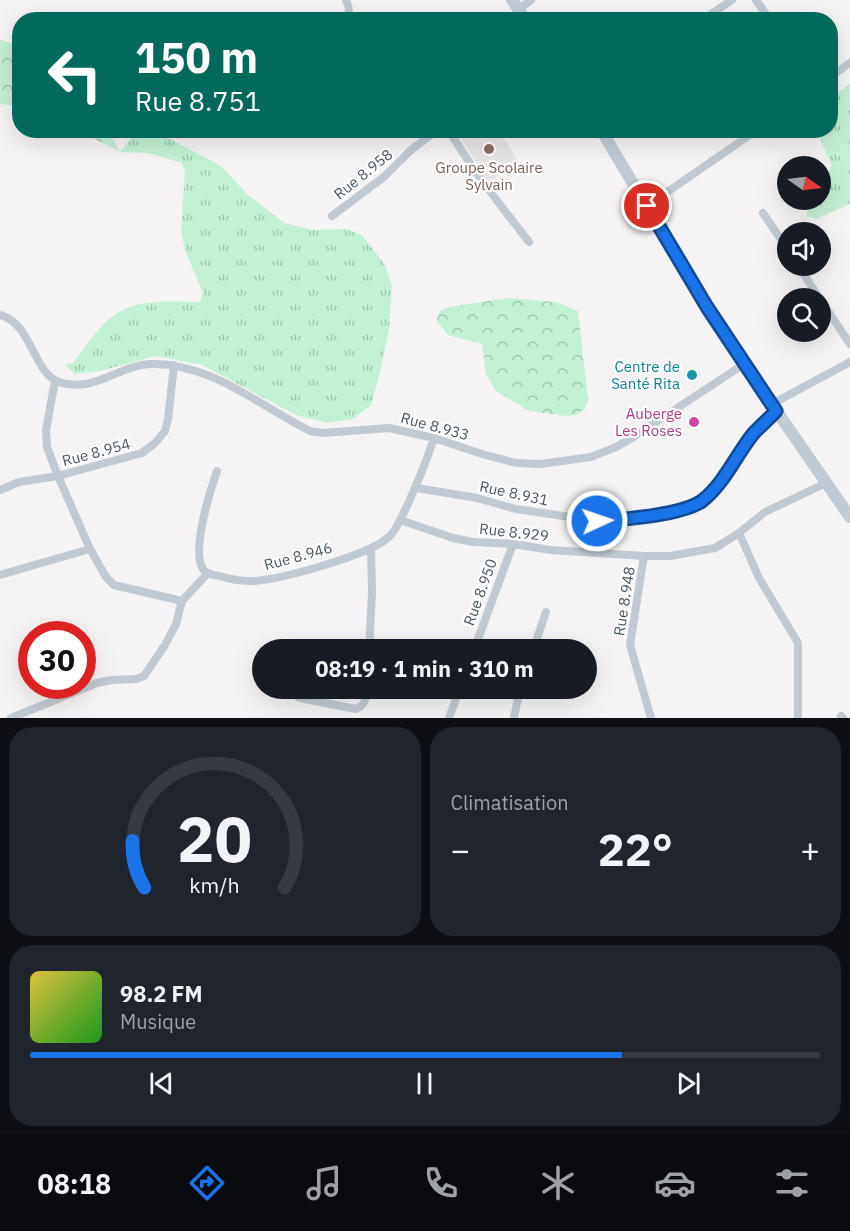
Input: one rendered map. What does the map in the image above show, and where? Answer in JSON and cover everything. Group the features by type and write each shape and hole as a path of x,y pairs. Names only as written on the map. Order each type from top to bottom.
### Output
{"main road":[{"path":"606,138 707,307 850,517"}],"street":[{"path":"519,10 531,0"},
{"path":"718,12 732,0"},
{"name":"Rue 8.958","path":"332,216 385,176 427,138"},
{"path":"454,138 496,200 530,242"},
{"path":"647,206 745,138"},
{"path":"763,213 777,234"},
{"path":"805,276 850,344"},
{"path":"0,315 19,327 43,368 55,381 45,430 47,447 58,476 19,482 0,490"},
{"name":"Rue 8.931","path":"417,488 477,498 516,509 597,521 620,520 685,508 701,501 716,486 774,408 850,362"},
{"name":"Rue 8.933","path":"55,381 81,384 105,380 125,370 148,364 174,365 215,379 310,431 323,433 389,428 434,438 516,463 541,464 591,457 616,447 744,364"},
{"name":"Rue 8.954","path":"174,365 168,419 165,431 155,443 142,453 58,476 90,549 106,577 114,585 182,601"},
{"name":"Rue 8.946","path":"208,573 232,580 269,579 315,568 371,548 391,535 400,520 417,488 434,438"},
{"path":"11,718 97,683 144,676 176,624 182,601 208,573 203,570 200,562 199,541 208,496 217,471"},
{"name":"Rue 8.929","path":"400,520 453,538 473,542 513,544 550,550 670,556 715,548 739,533 765,512 826,483"},
{"path":"739,533 759,578 798,643 798,718"},
{"name":"Rue 8.950","path":"478,639 513,544"},
{"path":"370,639 371,548"},
{"path":"0,575 90,549"},
{"name":"Rue 8.948","path":"644,556 630,645 651,718"},
{"path":"537,639 546,612"},
{"path":"304,699 356,709 362,706 366,699"},
{"path":"449,718 456,699"},
{"path":"514,718 518,699"}],"shaded area":[{"name":"Groupe Scolaire Sylvain","path":"461,138 503,138 519,163 488,183"}],"green space":[{"path":"0,39 12,44 12,105 0,104"},
{"path":"850,84 850,204 816,219 807,216 807,210 831,210 831,156 828,156 819,138 838,138 838,92"},
{"path":"93,138 112,138 120,152"},
{"path":"131,138 168,138 221,166 247,194 284,223 312,230 346,229 362,235 385,265 392,286 389,330 371,405 353,419 327,423 296,415 202,365 156,356 100,371 75,374 64,364 73,363 102,326 122,310 155,302 200,302 203,293 185,250 181,231 185,172 182,163 148,153 120,152"},
{"path":"508,298 556,302 578,311 588,399 585,409 576,415 529,411 496,391 486,374 482,344 448,335 436,320 440,311 449,307"}],"place":[{"name":"Groupe Scolaire Sylvain","path":"489,149"},
{"name":"Centre de Santé Rita","path":"692,375"},
{"name":"Auberge Les Roses","path":"694,422"}],"route":[{"path":"597,521 620,520 685,508 701,501 716,486 753,434 776,411 707,307 647,206"}]}
